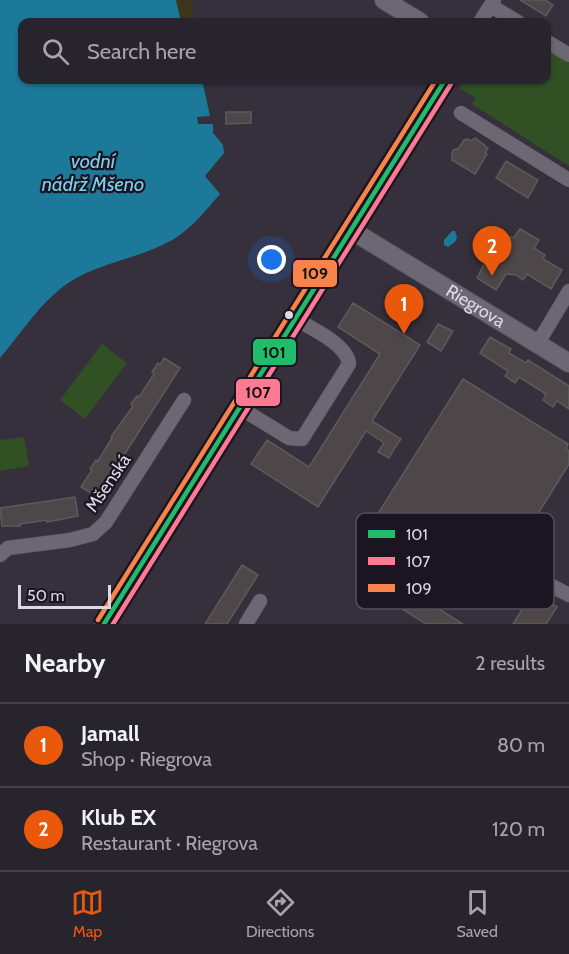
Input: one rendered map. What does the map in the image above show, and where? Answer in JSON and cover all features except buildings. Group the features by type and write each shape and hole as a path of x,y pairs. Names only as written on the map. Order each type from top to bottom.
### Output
{"street":[{"path":"384,0 413,18"},
{"path":"483,18 492,3 513,18"},
{"path":"551,44 569,55"},
{"path":"104,624 442,84"},
{"path":"461,113 569,180"},
{"name":"Riegrova","path":"351,230 569,363"},
{"path":"538,343 569,291"},
{"path":"240,408 289,438 302,439 343,374 349,364 346,352 295,318"},
{"name":"Mšenská","path":"0,555 8,548 70,540 93,534 106,522 184,399"},
{"path":"554,587 569,595"},
{"path":"246,624 260,601"}],"green space":[{"path":"551,52 569,63 569,166 472,104 476,98 459,88 462,84 551,84"},
{"path":"102,344 127,363 85,419 60,400"},
{"path":"24,437 29,466 0,471 0,440"}],"sand":[{"path":"176,0 191,0 193,18 180,18"}],"water":[{"name":"vodní nádrž Mšeno","path":"0,0 176,0 180,18 18,18 18,84 203,84 210,116 197,117 198,124 213,124 213,133 223,145 224,153 205,176 220,194 181,235 163,245 91,271 68,283 46,302 0,358"},
{"path":"452,231 455,231 457,237 455,242 448,247 444,245 444,240"}],"transit line":[{"name":"109","path":"98,620 433,84"},
{"name":"101","path":"104,624 442,84"},
{"name":"107","path":"113,624 451,84"}],"place":[{"name":"Klub EX","path":"492,276"},
{"name":"Jamall","path":"404,334"}]}
